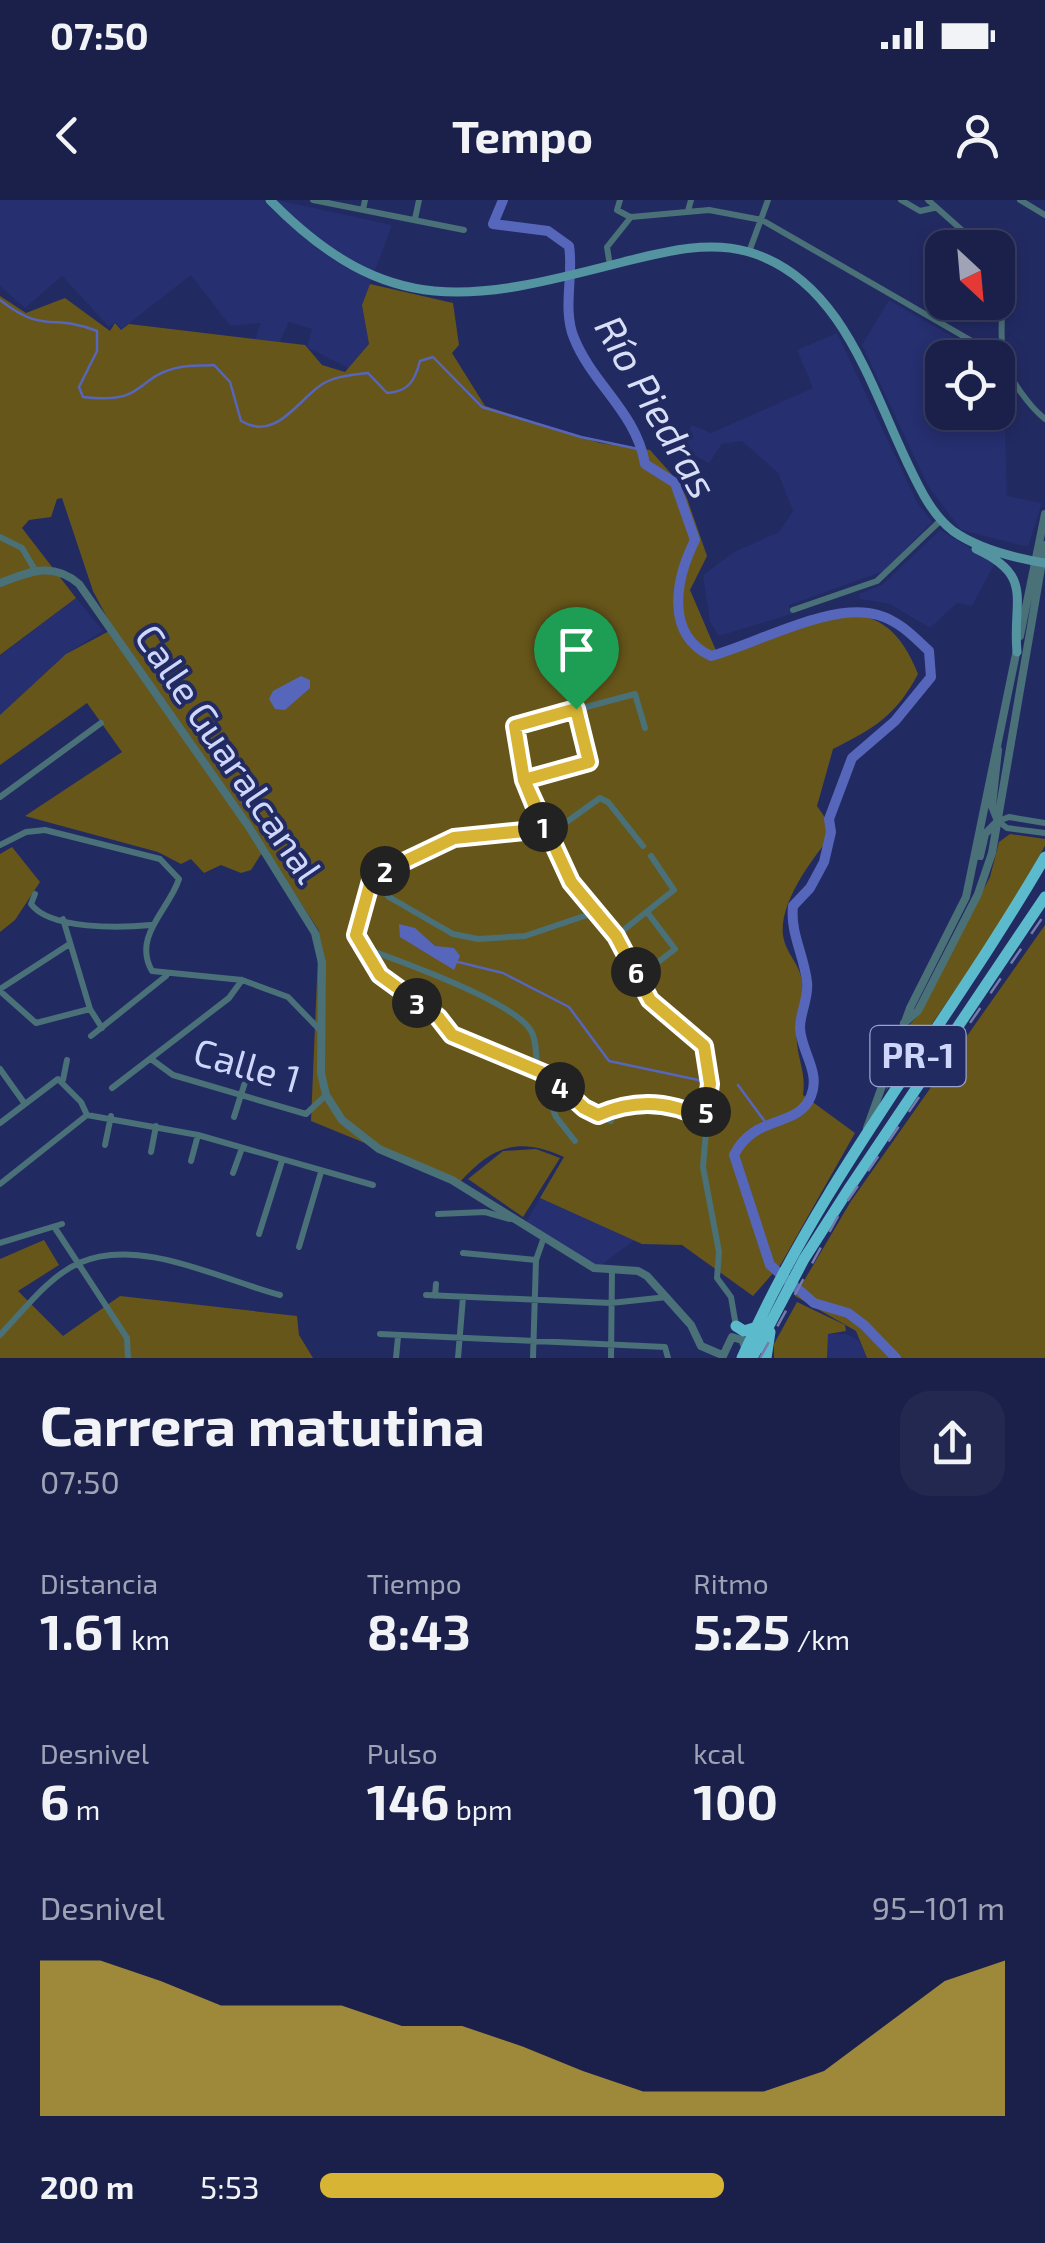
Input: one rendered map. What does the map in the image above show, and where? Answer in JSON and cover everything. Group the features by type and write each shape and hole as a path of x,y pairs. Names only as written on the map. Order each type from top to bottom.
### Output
{"highway":[{"name":"PR-1","path":"766,1358 772,1313 866,1133 994,943 1045,857"},
{"name":"PR-1","path":"799,1257 1045,899"},
{"name":"PR-1","path":"746,1352 757,1327 772,1313"},
{"path":"746,1352 772,1313"},
{"path":"736,1321 744,1331 757,1327"}],"main road":[{"path":"270,200 308,239 344,264 376,278 458,294 544,283 674,249 708,247 749,252 793,273 828,305 846,333 922,494 955,532 1014,575 1018,599 1017,652"},
{"path":"955,532 1041,562"}],"street":[{"path":"313,200 464,230"},
{"path":"363,210 365,200"},
{"path":"415,219 418,200"},
{"path":"620,200 617,210 624,218 688,211 762,220 972,340"},
{"path":"688,211 691,200"},
{"path":"749,252 768,200"},
{"path":"901,200 920,212 935,208"},
{"path":"928,200 961,230"},
{"path":"1020,200 1045,216"},
{"path":"610,266 607,247 631,217"},
{"path":"1015,378 1034,410 1045,418"},
{"path":"904,1023 918,1011 982,884 998,822 1039,576 1045,514"},
{"path":"793,610 877,581 942,520"},
{"path":"0,537 22,548 35,570 0,583"},
{"path":"971,881 1017,652 1045,545"},
{"name":"Calle Guaralcanal","path":"35,570 62,572 79,584 249,827 310,922 322,963 321,1032 326,1095"},
{"path":"645,728 635,694 515,726 524,780 571,882 616,936 650,1000 704,1046 709,1096 702,1167 719,1252 717,1278 730,1297 746,1352"},
{"path":"524,780 589,762 576,709"},
{"path":"0,796 101,724"},
{"path":"997,746 992,806 998,822 1006,828 1045,833"},
{"path":"611,1121 584,1108 538,1070 503,1060 452,1035 438,1017 380,975 356,930 372,877 454,838 565,824 600,798 643,846"},
{"path":"866,1133 904,1023 971,881 985,834 1009,817 1045,821"},
{"path":"0,845 26,832 45,830 160,859 179,879 150,925 147,961 152,972 242,980 288,997 321,1032"},
{"path":"616,936 674,890 651,856"},
{"path":"372,877 389,898 453,934 478,939 525,936 596,912"},
{"path":"35,894 31,904 37,912 106,929 150,925"},
{"path":"638,977 675,949 647,912"},
{"path":"63,919 90,1009 102,1028"},
{"path":"68,945 0,990 36,1024 90,1009"},
{"path":"363,948 451,981 522,1022 532,1032 538,1070 556,1118 575,1141"},
{"path":"91,1036 166,976"},
{"path":"112,1088 229,998 242,980"},
{"path":"234,1118 254,1054"},
{"path":"893,1056 904,1076"},
{"name":"Calle 1","path":"151,1059 173,1075 306,1114 317,1109 326,1095"},
{"path":"67,1060 64,1080 87,1115"},
{"path":"0,1069 24,1104"},
{"path":"0,1123 52,1083 64,1080"},
{"path":"326,1095 342,1120 363,1139 452,1180 543,1240 594,1268 638,1270 692,1325 701,1346 722,1357 736,1321"},
{"path":"598,1115 622,1105 674,1104 709,1096"},
{"path":"674,1104 705,1120"},
{"path":"0,1184 87,1115 111,1116 198,1135 373,1186"},
{"path":"105,1145 111,1116"},
{"path":"150,1152 156,1126"},
{"path":"191,1161 198,1135"},
{"path":"233,1173 242,1148"},
{"path":"258,1234 282,1161"},
{"path":"298,1246 322,1172"},
{"path":"438,1214 485,1212 512,1220"},
{"path":"0,1243 59,1226 128,1338 128,1358"},
{"path":"534,1358 536,1260 543,1240"},
{"path":"463,1253 536,1260"},
{"path":"0,1335 54,1279 79,1263 100,1257 166,1258 224,1281 280,1295"},
{"path":"611,1358 612,1271"},
{"path":"436,1284 431,1296 611,1303 664,1298"},
{"path":"458,1358 463,1297"},
{"path":"380,1334 661,1347 667,1348 668,1358"},
{"path":"396,1358 398,1337"},
{"path":"728,1340 746,1352"}],"shaded area":[{"path":"0,200 277,200 392,225 362,305 369,344 350,369 307,347 312,329 289,322 279,344 255,339 261,323 230,326 191,275 122,329 115,322 109,327 62,276 25,308 0,286"},
{"path":"370,284 453,303 459,345 452,353 485,406 600,443 650,450 683,487 707,556 690,590 717,653 829,617 855,615 879,622 900,641 918,674 901,701 882,720 833,749 817,806 835,832 807,868 785,913 784,940 802,982 796,1035 803,1095 855,1133 781,1264 753,1296 682,1245 642,1244 540,1198 564,1157 533,1147 507,1148 483,1160 460,1182 311,1121 319,931 265,848 251,870 241,873 221,865 204,873 191,859 181,864 158,852 25,816 122,752 87,703 0,765 0,715 66,654 113,629 93,591 62,498 57,499 51,517 29,520 22,528 76,598 0,655 0,296 26,313 65,298 110,331 115,323 121,330 129,324 305,345 322,365 345,372 369,344 362,305"},
{"path":"889,300 958,340 925,340 925,430 1005,430 1007,496 1042,503 1028,547 961,530 928,486 862,345"},
{"path":"837,333 917,502 932,522 884,571 789,605 792,614 719,636 710,622 703,575 734,552 779,532 793,511 778,473 742,441 722,444 709,463 678,447 692,425 711,433 813,388 797,350"},
{"path":"940,530 995,563 972,606 957,603 930,628 890,604 860,599 859,594 882,585"},
{"path":"76,598 103,631 66,654 0,715 0,656"},
{"path":"1010,834 1045,839 1045,846 999,926 886,1091 905,1029 920,1014 990,877 999,842"},
{"path":"12,847 40,882 15,920 0,932 0,854"},
{"path":"1045,925 1045,1358 867,1358 856,1331 795,1296 851,1201"},
{"path":"536,1149 560,1158 523,1217 468,1179 503,1151"},
{"path":"540,1198 636,1239 600,1266 592,1263 525,1224"},
{"path":"44,1240 59,1265 18,1291 63,1336 120,1296 297,1316 299,1335 313,1358 0,1358 0,1259"},
{"path":"797,1302 845,1325 846,1331 828,1334 827,1358 774,1358 774,1344"},
{"path":"828,1334 847,1334 859,1341 867,1358 827,1358"}],"water":[{"path":"301,676 310,680 310,688 285,710 275,709 269,699 273,691"},
{"path":"399,924 415,928 435,946 454,948 460,956 454,970 400,937"}],"waterway":[{"name":"Río Piedras","path":"503,200 493,224 548,231 569,246 569,315 574,338 633,429 645,464 675,483 695,540 683,571 678,604 680,620 696,646 711,656 817,619 859,612 893,621 929,651 931,677 895,721 852,758 829,819 831,832 824,862 810,888 793,906 807,982 800,1028 814,1079 811,1096 796,1113 753,1133 734,1155 770,1265 814,1303 848,1313 896,1358"},
{"path":"0,300 28,317 97,331 97,351 79,387 83,397 119,397 166,371 214,365 230,382 241,421 265,426 276,423 321,385 338,378 368,373 387,393 401,390 413,379 420,361 433,357 482,407 581,437 643,450"},
{"path":"458,962 503,973 569,1007 609,1061 703,1081"},
{"path":"738,1085 766,1123"}],"railway":[{"path":"760,1358 842,1209 1045,914"}],"route":[{"path":"576,709 515,726 524,780 544,829 454,838 372,877 356,935 380,975 438,1017 452,1035 503,1060 548,1075 584,1108 598,1115 622,1105 674,1104 705,1120 710,1070 704,1046 650,1000 616,936 571,882 524,780 589,762 576,709"}]}
